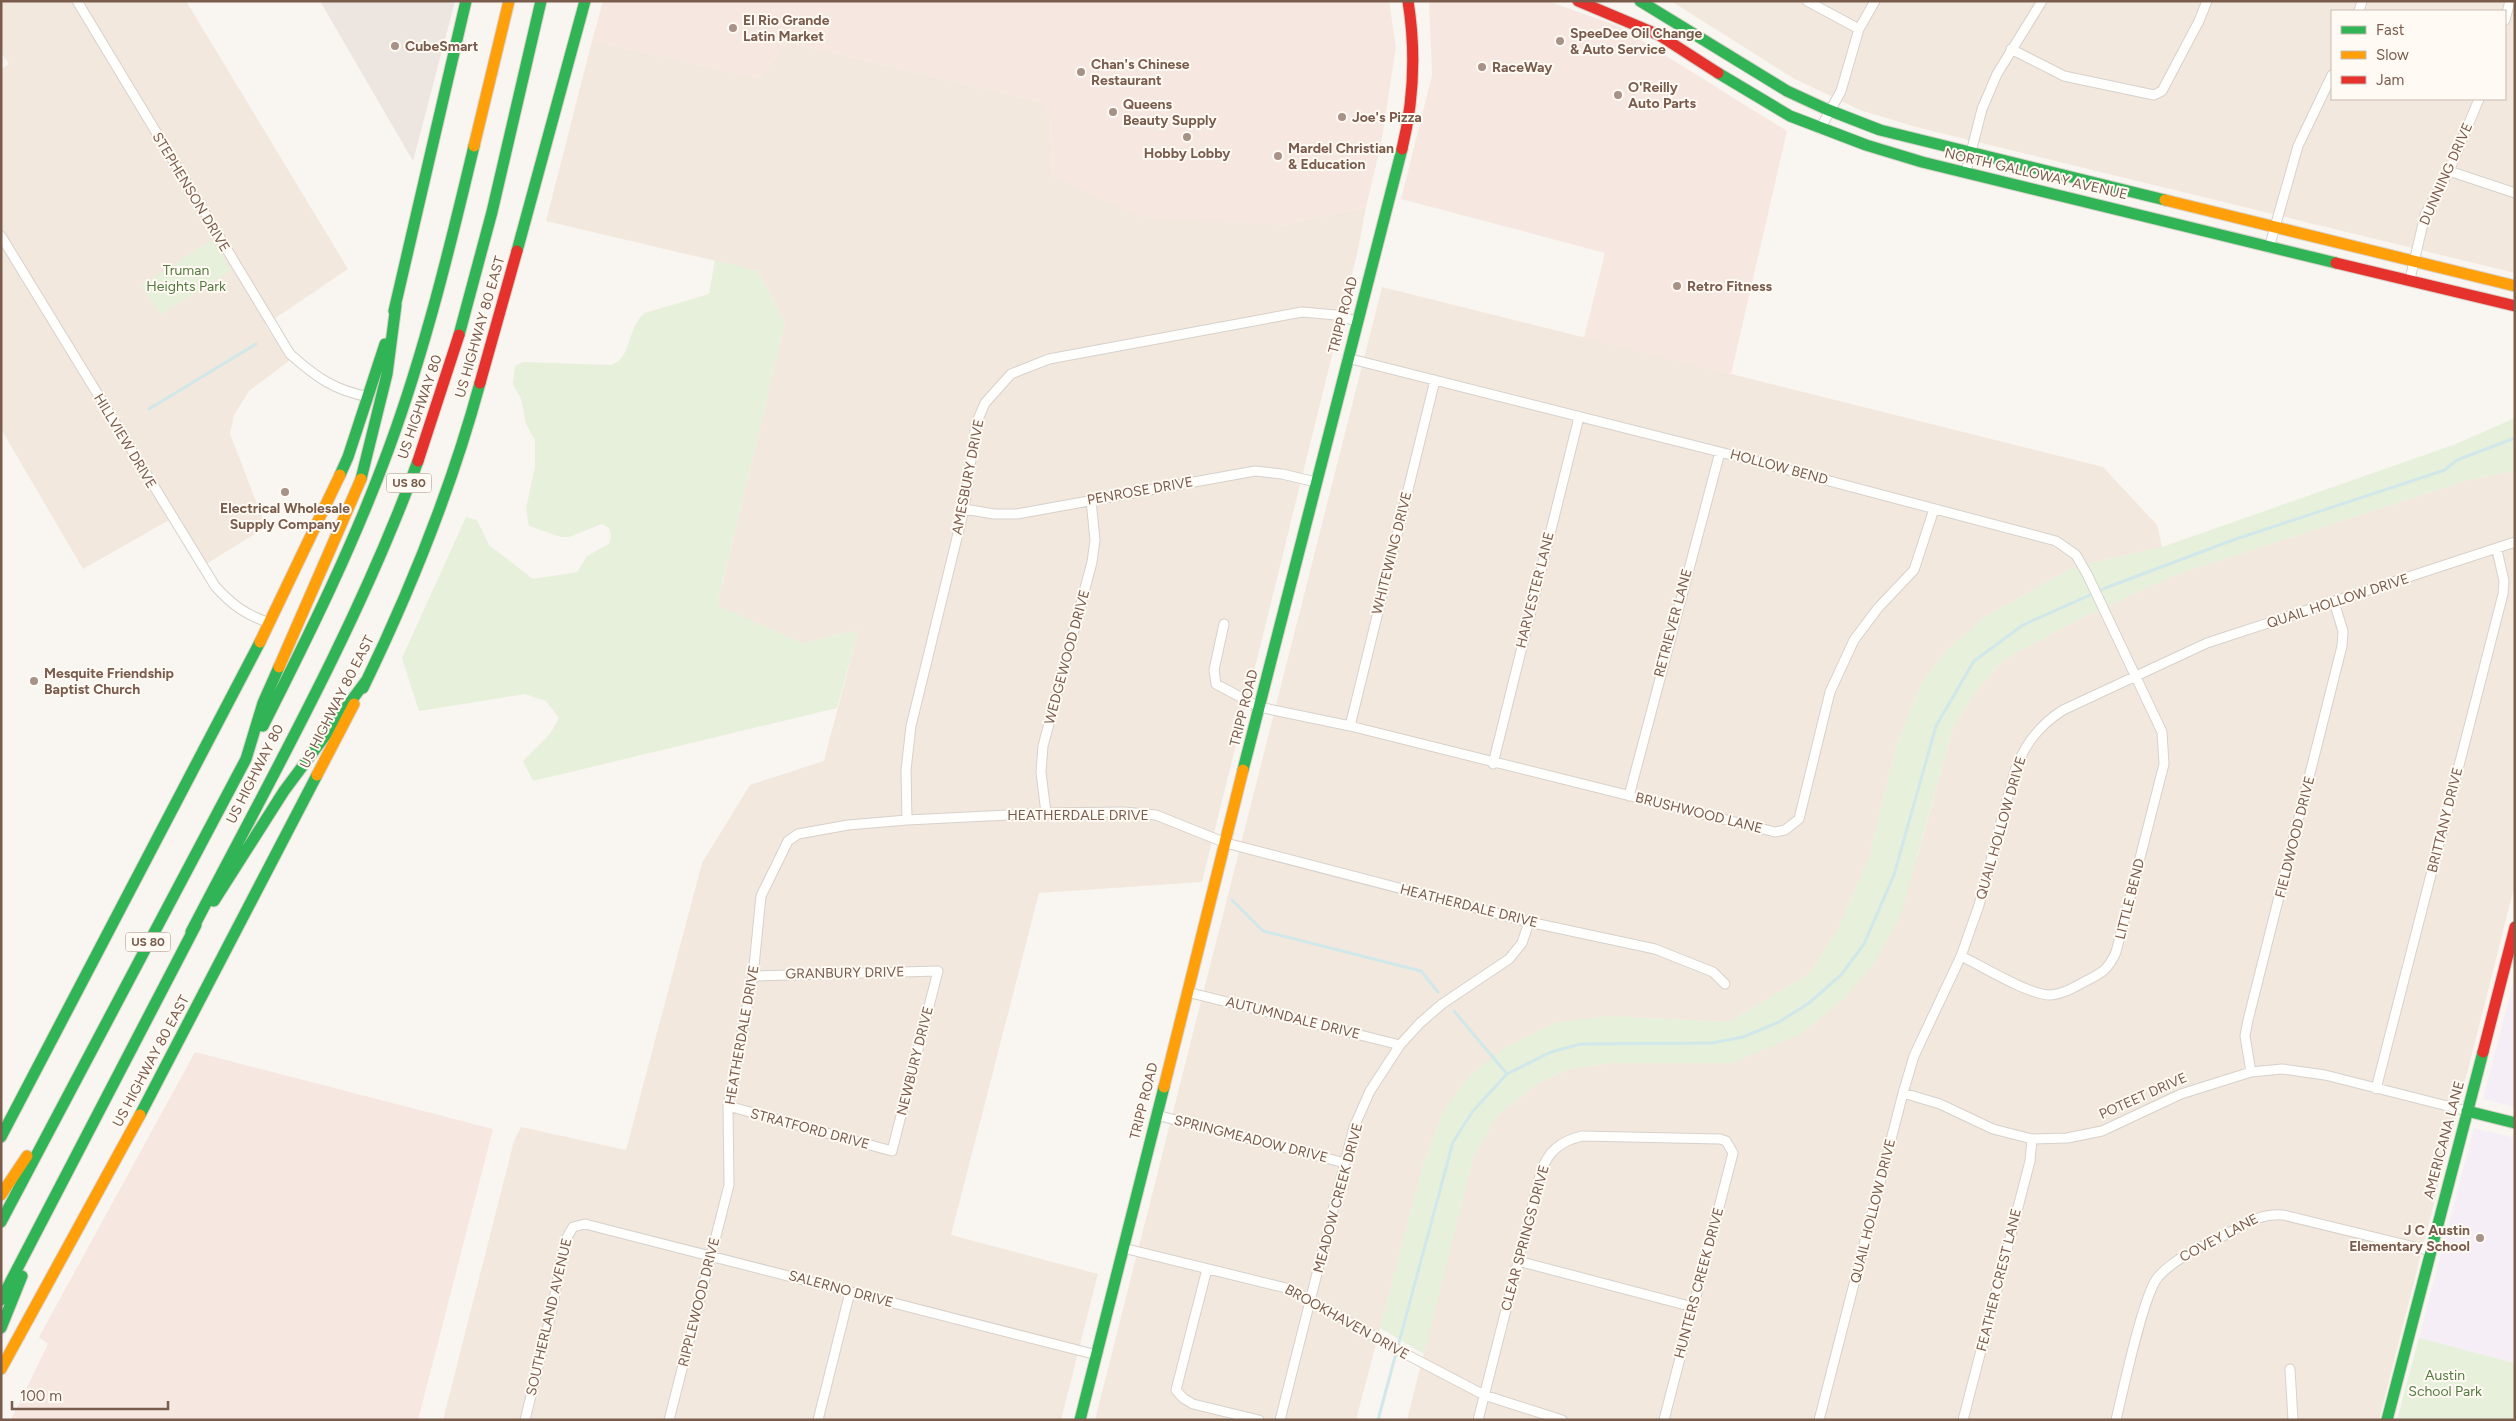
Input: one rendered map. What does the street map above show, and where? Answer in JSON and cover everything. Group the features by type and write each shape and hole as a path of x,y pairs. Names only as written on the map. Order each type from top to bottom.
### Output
{"main road":[{"path":"1,1138 270,623 345,464 369,397 396,306 426,166 466,1"},
{"name":"US HIGHWAY 80","path":"246,759 342,566 379,477 404,406 437,295 509,1"},
{"name":"US HIGHWAY 80","path":"191,932 352,616 396,518 427,437 466,312 541,1"},
{"name":"US HIGHWAY 80 EAST","path":"1,1369 14,1342 154,1090 396,620 438,519 472,413 586,1"},
{"name":"TRIPP ROAD","path":"1080,1420 1411,109 1414,51 1408,1"},
{"path":"1411,23 1414,1"},
{"name":"NORTH GALLOWAY AVENUE","path":"1578,1 1637,25 1692,56 1759,99 1820,129 1875,148 2269,248 2410,279 2515,306"},
{"name":"NORTH GALLOWAY AVENUE","path":"1640,1 1704,38 1774,84 1830,112 1880,130 2515,286"},
{"path":"1692,56 1704,38"},
{"path":"246,759 263,703 314,592 365,470 387,374 396,306"},
{"path":"191,932 231,880 272,810 311,751 366,681"},
{"name":"US 80","path":"1,1222 246,759"},
{"name":"AMERICANA LANE","path":"2387,1420 2515,926"},
{"name":"US 80","path":"1,1300 191,932"},
{"name":"POTEET DRIVE","path":"2467,1111 2515,1123"},
{"path":"1,1195 24,1159 52,1126"},
{"path":"1,1328 17,1293 30,1245"}],"street":[{"name":"STEPHENSON DRIVE","path":"77,1 290,354 316,377 334,387 369,397"},
{"path":"1808,1 1859,28"},
{"path":"1820,129 1841,91 1859,28 1875,1"},
{"path":"1966,172 1982,109 1997,74 2042,1"},
{"path":"2012,49 2064,76 2154,95 2162,91 2199,22 2207,1"},
{"path":"2506,16 2510,1"},
{"path":"2269,248 2298,146 2331,77"},
{"name":"DUNNING DRIVE","path":"2410,279 2425,215 2449,171 2479,100"},
{"path":"2449,171 2515,193"},
{"name":"HILLVIEW DRIVE","path":"1,236 215,586 232,604 244,612 270,623"},
{"name":"AMESBURY DRIVE","path":"907,820 906,770 910,726 964,508 976,424 985,403 1011,374 1049,359 1302,312 1336,315 1356,321"},
{"name":"HOLLOW BEND","path":"1347,358 1720,452 2056,541 2076,555 2136,675"},
{"name":"WHITEWING DRIVE","path":"1350,726 1435,380"},
{"name":"HARVESTER LANE","path":"1493,764 1507,698 1579,417"},
{"name":"RETRIEVER LANE","path":"1629,796 1720,452"},
{"name":"PENROSE DRIVE","path":"964,508 994,514 1017,514 1256,471 1282,474 1316,482"},
{"name":"WEDGEWOOD DRIVE","path":"1046,813 1041,772 1044,746 1092,562 1095,540 1090,500"},
{"name":"BRUSHWOOD LANE","path":"1224,624 1214,670 1216,684 1259,707 1350,726 1493,764 1775,832 1793,826 1799,819 1834,683 1854,640 1878,608 1914,570 1934,509"},
{"name":"QUAIL HOLLOW DRIVE","path":"1819,1420 1914,1056 1961,956 1979,905 2020,754 2033,735 2063,710 2207,643 2496,550 2515,542"},
{"name":"BRITTANY DRIVE","path":"2376,1089 2503,594 2504,581 2496,550"},
{"name":"FIELDWOOD DRIVE","path":"2251,1072 2245,1036 2248,1020 2342,646 2343,631 2334,602"},
{"name":"LITTLE BEND","path":"1961,956 2031,991 2049,995 2067,991 2110,967 2116,952 2164,764 2162,732 2136,675"},
{"name":"HEATHERDALE DRIVE","path":"729,1185 728,1106 753,976 762,896 788,841 798,834 825,829 907,820 1046,813 1124,812 1156,815 1226,843 1529,922 1655,949 1713,972 1725,984"},
{"name":"MEADOW CREEK DRIVE","path":"1280,1420 1354,1127 1366,1102 1400,1045 1420,1023 1442,1004 1510,960 1522,943 1529,922"},
{"name":"GRANBURY DRIVE","path":"753,976 938,971"},
{"name":"NEWBURY DRIVE","path":"892,1151 938,971"},
{"name":"AUTUMNDALE DRIVE","path":"1187,992 1400,1045"},
{"name":"POTEET DRIVE","path":"1903,1093 1940,1104 1993,1130 2032,1139 2067,1138 2102,1131 2181,1094 2251,1072 2282,1069 2325,1075 2467,1111"},
{"name":"STRATFORD DRIVE","path":"728,1106 892,1151"},
{"name":"SPRINGMEADOW DRIVE","path":"1156,1116 1345,1163"},
{"name":"CLEAR SPRINGS DRIVE","path":"1478,1420 1543,1166 1553,1150 1566,1140 1582,1136 1600,1135 1711,1139 1726,1141 1731,1146"},
{"name":"FEATHER CREST LANE","path":"1963,1420 2030,1161 2032,1139"},
{"name":"HUNTERS CREEK DRIVE","path":"1664,1420 1733,1153 1731,1146"},
{"name":"RIPPLEWOOD DRIVE","path":"669,1420 729,1185"},
{"name":"COVEY LANE","path":"2116,1420 2148,1300 2157,1278 2172,1264 2198,1249 2266,1214 2283,1215 2431,1251"},
{"name":"SALERNO DRIVE","path":"585,1224 1097,1354"},
{"name":"SOUTHERLAND AVENUE","path":"525,1420 552,1310 565,1241 573,1227 585,1224"},
{"name":"BROOKHAVEN DRIVE","path":"1123,1248 1207,1269 1270,1282 1290,1289 1381,1341 1484,1396 1562,1420"},
{"path":"1518,1261 1693,1307"},
{"path":"1207,1269 1176,1390 1183,1398 1193,1404 1260,1420"},
{"path":"818,1420 850,1292"},
{"path":"2290,1369 2293,1420"}],"shaded area":[{"path":"1,1 186,1 348,269 265,325 289,361 249,391 234,415 230,434 266,527 206,564 178,515 83,569 1,429 1,69 9,64 1,52"},
{"name":"CubeSmart","path":"320,1 455,1 413,161"},
{"path":"603,1 1389,1 1396,47 1381,144 1366,207 1282,225 1144,218 1052,177 1050,117 1040,102 788,42 758,78 592,41"},
{"path":"1429,1 1551,2 1620,27 1787,131 1731,374 1584,338 1605,253 1401,199 1432,75"},
{"path":"1671,1 2515,1 2515,273 1916,127 1860,110 1793,78"},
{"path":"592,41 758,78 788,42 1040,102 1050,117 1052,177 1282,225 1366,207 1358,250 1202,882 1039,893 951,1235 1098,1274 1061,1420 443,1420 514,1141 521,1127 626,1150 702,863 750,785 824,761 858,631 833,635 804,644 717,606 785,323 758,271 546,221"},
{"path":"1382,287 2103,467 2157,525 2162,547 2074,567 1983,618 1944,653 1921,684 1897,744 1869,858 1837,931 1809,974 1729,1022 1609,1016 1444,1109 1423,1165 1356,1420 1095,1420"},
{"path":"2515,471 2515,884 2379,1420 1407,1420 1473,1158 1497,1116 1537,1084 1569,1069 1612,1063 1732,1063 1917,858 1953,728 1976,691 1999,665 2015,653 2086,616 2175,575 2468,480"},
{"path":"2515,976 2515,1107 2483,1099"},
{"path":"195,1052 493,1129 418,1420 11,1420 48,1344 39,1337"},
{"name":"J C Austin Elementary School","path":"2474,1128 2515,1138 2515,1363 2419,1338"}],"green space":[{"name":"Truman Heights Park","path":"212,240 231,271 160,315 141,285"},
{"path":"715,260 758,271 785,323 717,605 804,644 833,635 858,631 837,708 533,781 523,761 550,734 559,718 546,701 525,694 419,711 402,658 466,517 477,520 489,545 533,579 577,572 587,556 609,544 611,536 609,528 602,524 569,537 561,537 529,526 526,509 535,466 535,440 526,424 521,399 513,384 515,366 523,362 611,365 623,356 635,326 645,313 709,294"},
{"path":"2515,418 2515,471 2468,480 2175,575 2086,616 2015,653 1999,665 1976,691 1953,728 1900,917 1874,964 1845,998 1801,1034 1732,1063 1612,1063 1569,1069 1537,1084 1497,1116 1473,1158 1424,1354 1380,1328 1423,1165 1444,1109 1470,1075 1506,1047 1554,1023 1609,1016 1729,1022 1809,974 1837,931 1869,858 1897,744 1921,684 1944,653 1983,618 2074,567 2162,547 2456,444"},
{"name":"Austin School Park","path":"2419,1338 2515,1363 2515,1420 2397,1420"}],"waterway":[{"path":"149,409 256,344"},
{"path":"1378,1420 1453,1142 1473,1111 1507,1074 1551,1052 1581,1044 1712,1043 1743,1037 1779,1022 1809,1003 1841,975 1864,944 1894,875 1936,726 1974,661 2023,625 2108,587 2233,540 2445,470 2457,460 2515,438"},
{"path":"1232,900 1263,931 1421,971 1438,992"},
{"path":"1454,1011 1507,1074"}],"traffic: fast":[{"path":"394,311 466,1"},
{"path":"459,335 492,212 541,1"},
{"path":"517,251 585,1"},
{"path":"1640,1 1787,91 1826,109 1880,130 2165,200"},
{"path":"1718,73 1790,116 1866,145 1922,162 2336,263"},
{"path":"263,726 346,554 389,448 425,336 474,146"},
{"path":"1243,770 1402,149"},
{"path":"361,479 387,374 396,305"},
{"path":"340,475 348,457 385,344"},
{"path":"363,688 381,651 429,538 469,423 480,383"},
{"path":"191,932 282,759 341,641 394,522 418,461"},
{"path":"1,1137 260,642"},
{"path":"1,1222 246,759 263,703 279,667"},
{"path":"214,901 284,791 366,681"},
{"path":"140,1115 317,775"},
{"path":"1,1300 196,925"},
{"path":"2387,1420 2483,1052"},
{"path":"1080,1420 1164,1087"},
{"path":"2467,1111 2515,1123"},
{"path":"1,1328 22,1276"}],"traffic: slow":[{"path":"474,146 509,1"},
{"path":"2165,200 2515,286"},
{"path":"260,642 340,475"},
{"path":"279,667 361,479"},
{"path":"317,775 354,704"},
{"path":"1164,1087 1243,770"},
{"path":"1,1369 140,1115"},
{"path":"1,1195 27,1156"}],"traffic: jam":[{"path":"1402,149 1409,112 1413,57 1408,1"},
{"path":"1578,1 1659,35 1718,73"},
{"path":"480,383 517,251"},
{"path":"2336,263 2515,306"},
{"path":"418,461 459,335"},
{"path":"2483,1052 2515,927"}],"place":[{"name":"El Rio Grande Latin Market","path":"733,28"},
{"name":"SpeeDee Oil Change & Auto Service","path":"1560,41"},
{"name":"CubeSmart","path":"395,46"},
{"name":"RaceWay","path":"1482,67"},
{"name":"Chan's Chinese Restaurant","path":"1081,72"},
{"name":"O'Reilly Auto Parts","path":"1618,95"},
{"name":"Queens Beauty Supply","path":"1113,112"},
{"name":"Joe's Pizza","path":"1342,117"},
{"name":"Hobby Lobby","path":"1187,137"},
{"name":"Mardel Christian & Education","path":"1278,156"},
{"name":"Retro Fitness","path":"1677,286"},
{"name":"Electrical Wholesale Supply Company","path":"285,492"},
{"name":"Mesquite Friendship Baptist Church","path":"34,681"},
{"name":"J C Austin Elementary School","path":"2480,1238"}]}
